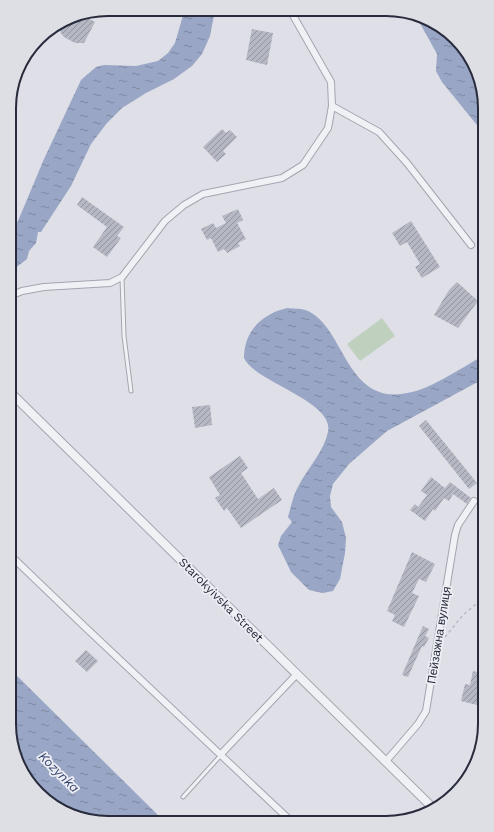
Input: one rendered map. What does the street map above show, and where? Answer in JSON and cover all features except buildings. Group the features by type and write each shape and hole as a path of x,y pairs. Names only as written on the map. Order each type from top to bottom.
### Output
{"street":[{"path":"16,294 44,287 110,283 122,277 166,222 184,205 203,194 282,178 303,165 328,128 332,106 330,82 293,16"},
{"path":"332,106 379,132 406,163 471,245"},
{"name":"Starokyivska Street","path":"16,399 387,760 430,805"},
{"name":"Пейзажна вулиця","path":"387,760 418,724 426,711 455,534 458,525 474,501"},
{"path":"16,561 286,816"},
{"path":"222,754 297,674"}],"lane":[{"path":"122,277 124,336 131,391"},
{"path":"183,798 222,754"}],"path":[{"path":"438,640 444,638 463,615 478,602"}],"green space":[{"path":"382,318 395,336 360,361 347,344"}],"water":[{"path":"182,16 214,16 210,36 202,54 192,66 174,79 146,93 122,108 107,123 91,144 71,186 41,232 38,232 36,243 29,251 27,259 16,267 16,224 81,80 96,67 104,65 136,66 158,61 168,53 175,43"},
{"path":"420,22 432,28 442,35 459,52 466,62 476,90 478,102 478,126 442,82 436,71 437,54"},
{"path":"287,308 301,309 319,318 359,378 372,389 390,394 412,392 430,386 478,359 478,382 387,431 349,464 333,484 330,496 331,507 342,522 346,538 345,553 340,579 333,591 323,593 309,590 291,572 278,545 281,536 292,522 288,517 297,489 326,439 328,432 327,421 319,411 307,401 262,375 251,367 244,358 247,340 256,325 262,319"},
{"name":"Kozynka","path":"16,675 159,816 108,816 84,813 62,804 43,789 28,770 18,742 16,724"}]}
